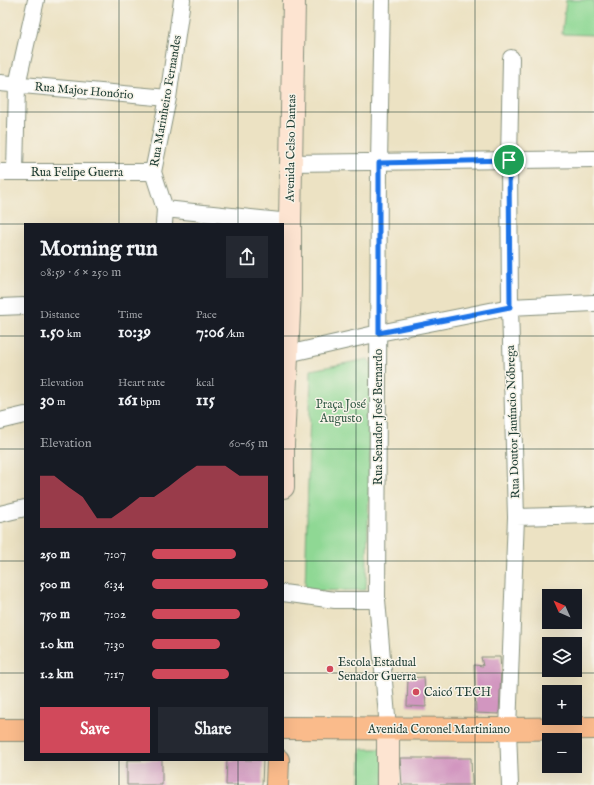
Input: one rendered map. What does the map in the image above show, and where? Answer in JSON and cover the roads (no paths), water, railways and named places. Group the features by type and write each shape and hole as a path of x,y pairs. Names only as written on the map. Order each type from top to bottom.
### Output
{"main road":[{"name":"Avenida Celso Dantas","path":"284,414 290,222 294,0"},
{"name":"Avenida Coronel Martiniano","path":"284,728 594,728"},
{"name":"Rua Senador José Bernardo","path":"388,728 388,785"},
{"path":"0,730 24,730"},
{"path":"277,785 278,761"}],"street":[{"path":"7,172 18,86 36,0"},
{"name":"Rua Marinheiro Fernandes","path":"165,217 153,172 168,98 182,0"},
{"name":"Rua Senador José Bernardo","path":"382,0 379,163 377,600 388,728"},
{"name":"Rua Doutor Janúncio Nóbrega","path":"510,785 508,729 516,517 510,307 509,160 511,58"},
{"name":"Rua Major Honório","path":"0,84 168,98"},
{"path":"291,163 594,159"},
{"name":"Rua Felipe Guerra","path":"7,172 153,172"},
{"path":"165,217 290,222"},
{"path":"286,355 379,333 510,307 594,303"},
{"path":"0,306 24,306"},
{"path":"0,421 24,415"},
{"path":"0,514 24,508"},
{"path":"516,517 594,515"},
{"path":"284,593 335,600 377,600"}],"place":[{"name":"Escola Estadual Senador Guerra","path":"330,669"},
{"name":"Caicó TECH","path":"416,692"}],"park label":[{"name":"Praça José Augusto","path":"341,411"}]}
